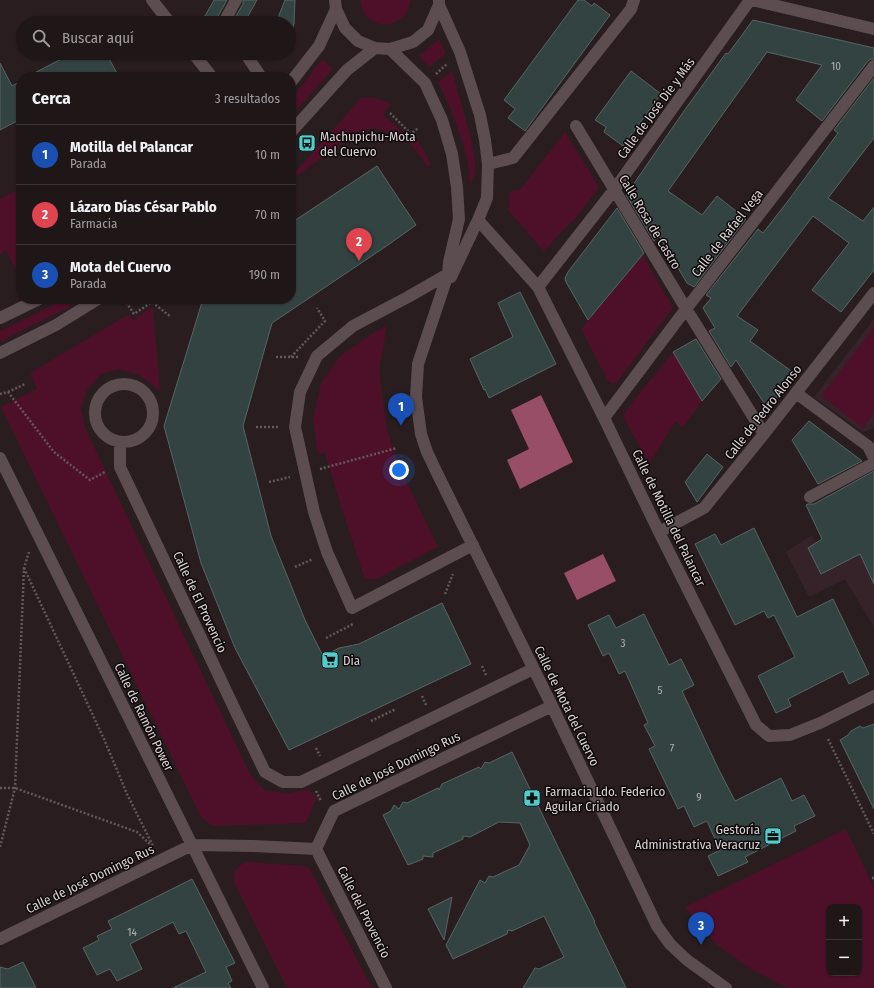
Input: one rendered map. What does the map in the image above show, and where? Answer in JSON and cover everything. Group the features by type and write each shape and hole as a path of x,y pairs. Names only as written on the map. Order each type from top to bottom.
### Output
{"street":[{"path":"152,0 165,16"},
{"path":"227,16 236,0"},
{"path":"488,164 513,158 631,9 634,0"},
{"path":"751,0 874,29"},
{"name":"Calle de José Die y Más","path":"538,287 614,190 751,0"},
{"path":"336,5 345,28 358,41 375,48 390,49 413,42 428,30 439,2"},
{"name":"Calle de Mota del Cuervo","path":"439,2 460,52 480,115 488,164 486,198 478,220 439,301"},
{"path":"296,76 319,46 336,5"},
{"path":"296,126 347,70 375,48"},
{"name":"Calle de Mota del Cuervo","path":"390,49 425,83 442,120 452,154 457,187 459,219 449,262 448,274 418,364 416,397 421,434 427,452 552,706 657,926 670,944 687,960 726,988"},
{"path":"199,60 208,72"},
{"path":"250,60 258,72"},
{"name":"Calle de Rafael Vega","path":"604,418 686,309 874,66"},
{"name":"Calle Rosa de Castro","path":"576,126 686,309 764,434"},
{"name":"Calle de Motilla del Palancar","path":"478,220 538,287 756,725 769,736 790,735 820,723 874,696"},
{"path":"448,274 353,326 317,356 300,392 294,427 314,512 328,552 352,608 473,545"},
{"name":"Calle de Pedro Alonso","path":"659,532 704,508 874,293"},
{"path":"0,318 29,304"},
{"path":"0,353 56,325 90,304"},
{"path":"124,384 133,386 148,398 152,415 150,424 145,432 138,438 130,442 120,442 103,434 97,426 95,406 99,398 106,390 114,386 124,384"},
{"path":"796,393 868,446 874,458"},
{"name":"Calle de El Provencio","path":"120,442 120,467 266,772"},
{"name":"Calle de Ramón Power","path":"0,458 263,988"},
{"path":"810,498 874,463"},
{"name":"Calle de José Domingo Rus","path":"266,772 283,782 301,782 533,669"},
{"name":"Calle de José Domingo Rus","path":"0,939 192,845 316,849 334,811 552,706"},
{"name":"Calle del Provencio","path":"316,849 386,988"}],"path":[{"path":"432,77 448,63"},
{"path":"390,113 411,134 418,128"},
{"path":"127,304 134,314 149,304"},
{"path":"155,304 172,317"},
{"path":"291,357 325,321 317,308"},
{"path":"276,357 317,356"},
{"path":"0,394 25,384"},
{"path":"8,392 54,452 90,480 108,471"},
{"path":"256,427 294,427"},
{"path":"320,469 397,448"},
{"path":"269,482 305,473"},
{"path":"0,847 15,788 24,568 31,546"},
{"path":"0,788 15,788 137,832 153,846 127,794 104,739 24,568"},
{"path":"445,594 454,572"},
{"path":"326,638 359,621"},
{"path":"371,721 396,709"},
{"path":"828,739 874,834"},
{"path":"314,785 324,806"}],"shaded area":[{"path":"360,0 411,0 407,11 401,18 393,23 385,24 376,23 369,18 363,11"},
{"path":"439,39 446,54 429,67 420,57 420,54"},
{"path":"322,59 333,69 296,110 296,93"},
{"path":"452,71 471,138 475,160 475,173 470,186 468,164 463,143 452,112 438,82"},
{"path":"361,98 377,98 391,104 383,114 400,130 418,141 431,164 428,167 409,142 399,136 374,128 359,132 296,176 296,171"},
{"path":"565,132 599,187 576,218 544,251 508,210 510,191 520,190"},
{"path":"16,191 16,270 6,251 0,254 0,199"},
{"path":"643,255 673,308 617,382 613,384 608,381 581,329"},
{"path":"53,304 69,304 71,306 0,342 0,331"},
{"path":"153,306 160,391 139,375 119,369 101,374 87,390 81,408 85,428 250,774 265,791 290,793 308,789 317,797 306,823 212,826 201,817 1,407 37,389 30,373 129,314 133,320"},
{"path":"874,319 874,428 863,432 814,397"},
{"path":"387,326 379,372 387,429 397,462 438,547 376,579 365,579 325,453 318,454 313,420 321,383 340,356 373,333"},
{"path":"874,327 874,413 863,428 821,396"},
{"path":"673,352 702,401 683,427 675,422 649,463 625,420 624,415 630,405"},
{"path":"541,395 573,462 520,489 507,460 529,449 511,410"},
{"path":"874,513 874,627 845,579 809,597 786,552 812,535 816,543"},
{"path":"603,554 616,581 577,600 564,573"},
{"path":"846,829 874,888 874,988 787,988 751,969 717,945 685,907"},
{"path":"246,862 306,866 310,869 372,988 287,988 234,882 236,870"}],"building":[{"path":"214,0 227,0 218,16 205,16"},
{"path":"243,0 257,0 248,16 236,16 243,4"},
{"path":"285,0 295,0 294,16 279,16"},
{"path":"578,0 584,0 592,6 594,3 610,15 525,131 508,118 515,109 504,100"},
{"path":"753,20 874,48 874,59 868,61 822,121 796,100 822,65 767,52 668,191 702,215 717,196 746,219 694,287 687,283 659,236 654,241 626,195 726,53 728,54"},
{"path":"59,60 110,60 116,72 36,72"},
{"path":"0,63 12,86 16,84 16,122 0,130"},
{"path":"631,71 661,94 623,146 604,132 606,127 595,120"},
{"path":"874,78 874,138 828,198 863,221 874,207 874,270 841,312 812,290 849,243 813,216 737,316 758,330 750,341 794,373 772,404 764,403 736,360 731,367 709,331 715,328 703,308 711,298 706,295 758,229 763,233 791,197 838,133 834,130"},
{"path":"377,166 416,225 272,323 243,426 271,536 305,620 323,656 339,648 359,644 442,603 471,664 289,750 235,648 201,563 164,426 201,304 296,304 296,220"},
{"path":"617,208 644,253 588,320 565,278"},
{"path":"520,292 556,364 489,398 470,359 513,337 498,303"},
{"path":"696,339 721,379 702,401 673,352"},
{"path":"809,421 862,461 818,484 792,440"},
{"path":"707,454 723,467 697,502 685,482"},
{"path":"874,471 874,584 860,554 821,574 808,548 822,539 806,505 814,504"},
{"path":"754,528 797,617 833,599 869,674 849,684 843,671 788,699 791,706 776,713 758,676 795,657 774,615 768,618 764,611 735,625 695,544 715,534 721,545"},
{"path":"644,614 669,665 681,659 694,685 682,691 735,801 781,778 792,801 804,795 815,816 794,826 796,831 745,857 748,862 718,876 708,856 720,850 707,821 694,827 684,806 678,809 649,749 655,746 644,725 648,723 625,671 619,674 609,653 603,656 588,625 609,615 616,628"},
{"path":"874,724 874,809 840,740 860,726 863,728"},
{"path":"512,752 626,988 523,988 535,968 539,969 564,957 544,916 512,931 508,930 507,934 453,959 446,945 480,880 485,883 489,876 493,877 519,865 530,845 520,823 499,822 470,837 463,836 463,839 433,853 433,857 423,856 423,859 408,865 383,815 391,811 394,805 399,809 403,802 407,803 438,788 439,790 442,784 479,767 481,769 485,762 489,763"},
{"path":"192,879 235,963 226,967 232,981 228,983 231,988 173,988 206,972 186,931 179,934 173,922 130,944 142,969 117,981 110,969 97,975 83,948 99,940 97,936 112,929 108,921"},
{"path":"452,897 444,940 428,909"},
{"path":"23,962 36,988 0,988 0,967 8,969"}],"place":[{"name":"Machupichu-Mota del Cuervo","path":"307,143"},
{"name":"Lázaro Días César Pablo","path":"359,261"},
{"name":"Motilla del Palancar","path":"401,426"},
{"name":"Dia","path":"330,660"},
{"name":"Farmacia Ldo. Federico Aguilar Criado","path":"532,798"},
{"name":"Gestoría Administrativa Veracruz","path":"773,836"},
{"name":"Mota del Cuervo","path":"701,945"}]}
